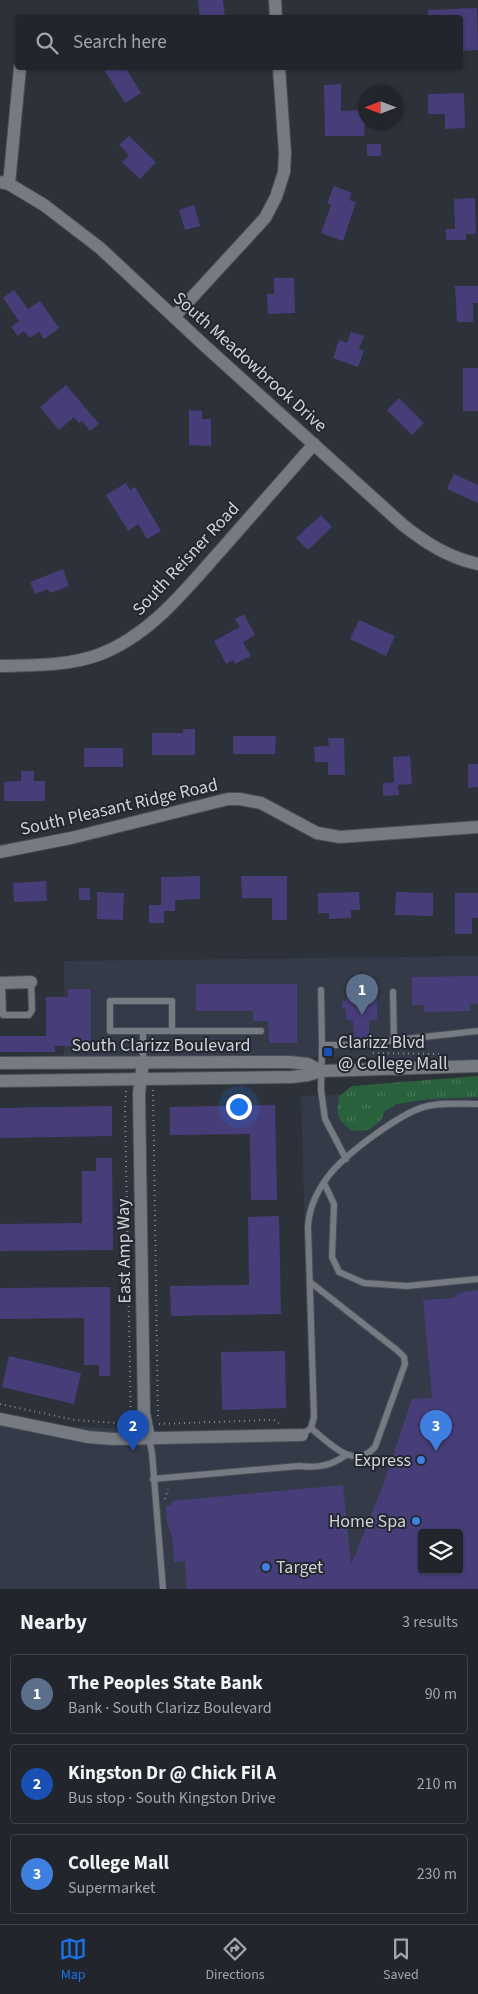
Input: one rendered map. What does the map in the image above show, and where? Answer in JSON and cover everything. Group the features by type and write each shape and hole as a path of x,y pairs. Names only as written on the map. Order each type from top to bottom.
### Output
{"street":[{"path":"275,0 276,15"},
{"path":"5,183 20,70"},
{"path":"174,317 264,218 276,197 284,172 285,154 279,70"},
{"name":"South Meadowbrook Drive","path":"5,183 44,204 100,248 314,444 418,536 446,554 478,564"},
{"name":"South Reisner Road","path":"0,666 62,663 84,659 105,652 139,633 171,605 314,444"},
{"name":"South Pleasant Ridge Road","path":"0,852 72,838 228,798 260,804 317,833 340,838 478,827"},
{"path":"1,983 31,982"},
{"name":"East Amp Way","path":"143,1062 139,1093 144,1403 145,1421 149,1438"},
{"name":"South Clarizz Boulevard","path":"0,1063 290,1062 308,1064 320,1071"},
{"name":"South Clarizz Boulevard","path":"0,1081 292,1077 320,1071 478,1066"},
{"path":"0,1419 88,1437 149,1438 307,1432"}],"lane":[{"path":"1,983 3,1015 29,1015 32,1010 31,982"},
{"path":"322,990 321,1094 325,1119 346,1159"},
{"path":"393,992 394,1040"},
{"path":"172,1031 172,1001 110,1001 110,1031 143,1031 172,1031 260,1031"},
{"path":"143,1031 143,1062"},
{"path":"322,1045 351,1045 478,1031"},
{"path":"310,1282 398,1350 404,1357 405,1364 375,1447 370,1453 362,1456 346,1455 307,1432 314,1417 310,1282 309,1216 324,1183 331,1173 368,1141 409,1113 426,1106 478,1104"},
{"path":"324,1183 334,1204 332,1257 339,1272 364,1283 407,1286 478,1279"},
{"path":"149,1438 163,1589"},
{"path":"153,1479 299,1466 312,1468 334,1464 346,1455"}],"path":[{"path":"126,1088 131,1424"},
{"path":"153,1088 158,1424"}],"shaded area":[{"path":"478,956 478,1061 316,1057 64,1059 64,961"},
{"path":"478,1089 478,1589 0,1589 0,1422 311,1439 301,1096"}],"green space":[{"path":"478,1076 478,1097 429,1099 397,1104 385,1111 381,1120 369,1130 352,1131 343,1123 339,1116 339,1096 352,1086"}],"building":[{"path":"198,0 223,0 225,15 200,15"},
{"path":"477,8 478,50 463,51 463,15 428,15 428,10"},
{"path":"104,70 127,70 141,93 125,103"},
{"path":"341,84 341,111 358,110 358,130 364,130 364,136 325,136 324,85"},
{"path":"464,93 465,128 445,129 445,114 428,114 428,94"},
{"path":"129,136 156,162 140,179 122,162 129,155 119,145"},
{"path":"367,144 381,144 381,156 367,156"},
{"path":"334,186 352,193 349,200 356,202 343,241 321,233 331,205 327,203"},
{"path":"475,198 476,234 466,234 466,240 446,240 446,229 455,229 454,199"},
{"path":"194,205 200,226 185,230 179,210"},
{"path":"274,278 294,278 295,313 268,314 267,294 274,294"},
{"path":"455,286 478,286 478,303 473,303 473,322 457,322"},
{"path":"14,290 28,309 40,301 59,328 44,339 39,332 30,338 24,331 18,336 11,327 19,321 3,298"},
{"path":"351,332 364,336 359,349 364,351 358,367 333,358 339,340 347,343"},
{"path":"463,368 478,368 478,411 463,411"},
{"path":"66,385 99,424 90,431 82,421 79,423 74,417 59,430 40,407"},
{"path":"399,398 424,423 412,435 387,410"},
{"path":"189,410 202,411 202,419 211,419 211,446 189,445"},
{"path":"454,474 478,485 478,503 447,489"},
{"path":"126,483 130,490 135,487 161,531 147,539 138,524 128,531 106,495"},
{"path":"321,515 332,527 308,550 296,538"},
{"path":"63,569 69,586 50,593 48,589 35,594 30,582"},
{"path":"244,614 255,635 243,642 251,656 235,664 233,660 226,664 214,641 240,627 235,619"},
{"path":"359,620 395,636 386,656 350,639"},
{"path":"183,729 195,729 195,755 152,755 152,733 183,733"},
{"path":"233,736 276,736 275,754 233,754"},
{"path":"328,738 344,738 345,775 328,775 328,762 315,762 314,747 329,746"},
{"path":"84,748 123,748 123,767 84,767"},
{"path":"410,756 412,784 398,785 399,795 383,796 383,783 394,782 393,757"},
{"path":"468,764 478,764 478,787 468,788"},
{"path":"21,771 34,771 34,781 45,781 45,801 4,801 4,782 21,781"},
{"path":"200,876 200,899 175,900 175,911 164,911 164,923 149,923 149,905 161,905 161,877"},
{"path":"241,876 287,876 287,920 272,920 272,898 242,898"},
{"path":"46,881 47,901 14,902 13,883"},
{"path":"79,888 90,888 90,900 79,900"},
{"path":"97,892 124,893 123,920 97,919"},
{"path":"359,892 360,910 351,910 351,918 329,919 329,913 318,913 318,893"},
{"path":"396,892 433,893 433,916 395,915"},
{"path":"455,893 478,893 478,918 472,918 472,934 455,934"},
{"path":"478,976 478,1004 470,1004 470,1011 424,1012 424,1005 412,1005 412,977"},
{"path":"196,984 297,984 297,1043 269,1043 268,1021 253,1021 253,1011 196,1011"},
{"path":"68,989 91,989 91,1046 55,1046 55,1052 0,1052 0,1036 46,1036 46,997 68,997"},
{"path":"377,993 377,1020 369,1020 369,1038 354,1039 353,1020 346,1020 346,1009 342,1009 342,1001 346,1001 346,994"},
{"path":"275,1105 277,1200 251,1200 250,1134 170,1135 170,1107"},
{"path":"112,1106 112,1136 0,1138 0,1108"},
{"path":"96,1158 112,1158 113,1250 0,1251 0,1224 82,1223 82,1171 96,1171"},
{"path":"279,1216 281,1314 171,1316 170,1286 249,1285 248,1217"},
{"path":"110,1287 110,1376 99,1376 99,1365 84,1365 84,1318 0,1319 0,1288"},
{"path":"478,1290 478,1589 187,1589 185,1561 174,1562 172,1536 167,1522 166,1506 172,1505 171,1501 343,1485 351,1565 382,1488 412,1399 432,1398 423,1300 454,1298 458,1293"},
{"path":"285,1351 286,1408 222,1410 221,1352"},
{"path":"9,1356 81,1373 74,1404 2,1387"}],"place":[{"name":"The Peoples State Bank","path":"362,1015"},
{"name":"Clarizz Blvd @ College Mall","path":"328,1052"},
{"name":"Kingston Dr @ Chick Fil A","path":"133,1451"},
{"name":"College Mall","path":"436,1451"},
{"name":"Express","path":"421,1460"},
{"name":"Home Spa","path":"416,1521"},
{"name":"Target","path":"266,1567"}]}
